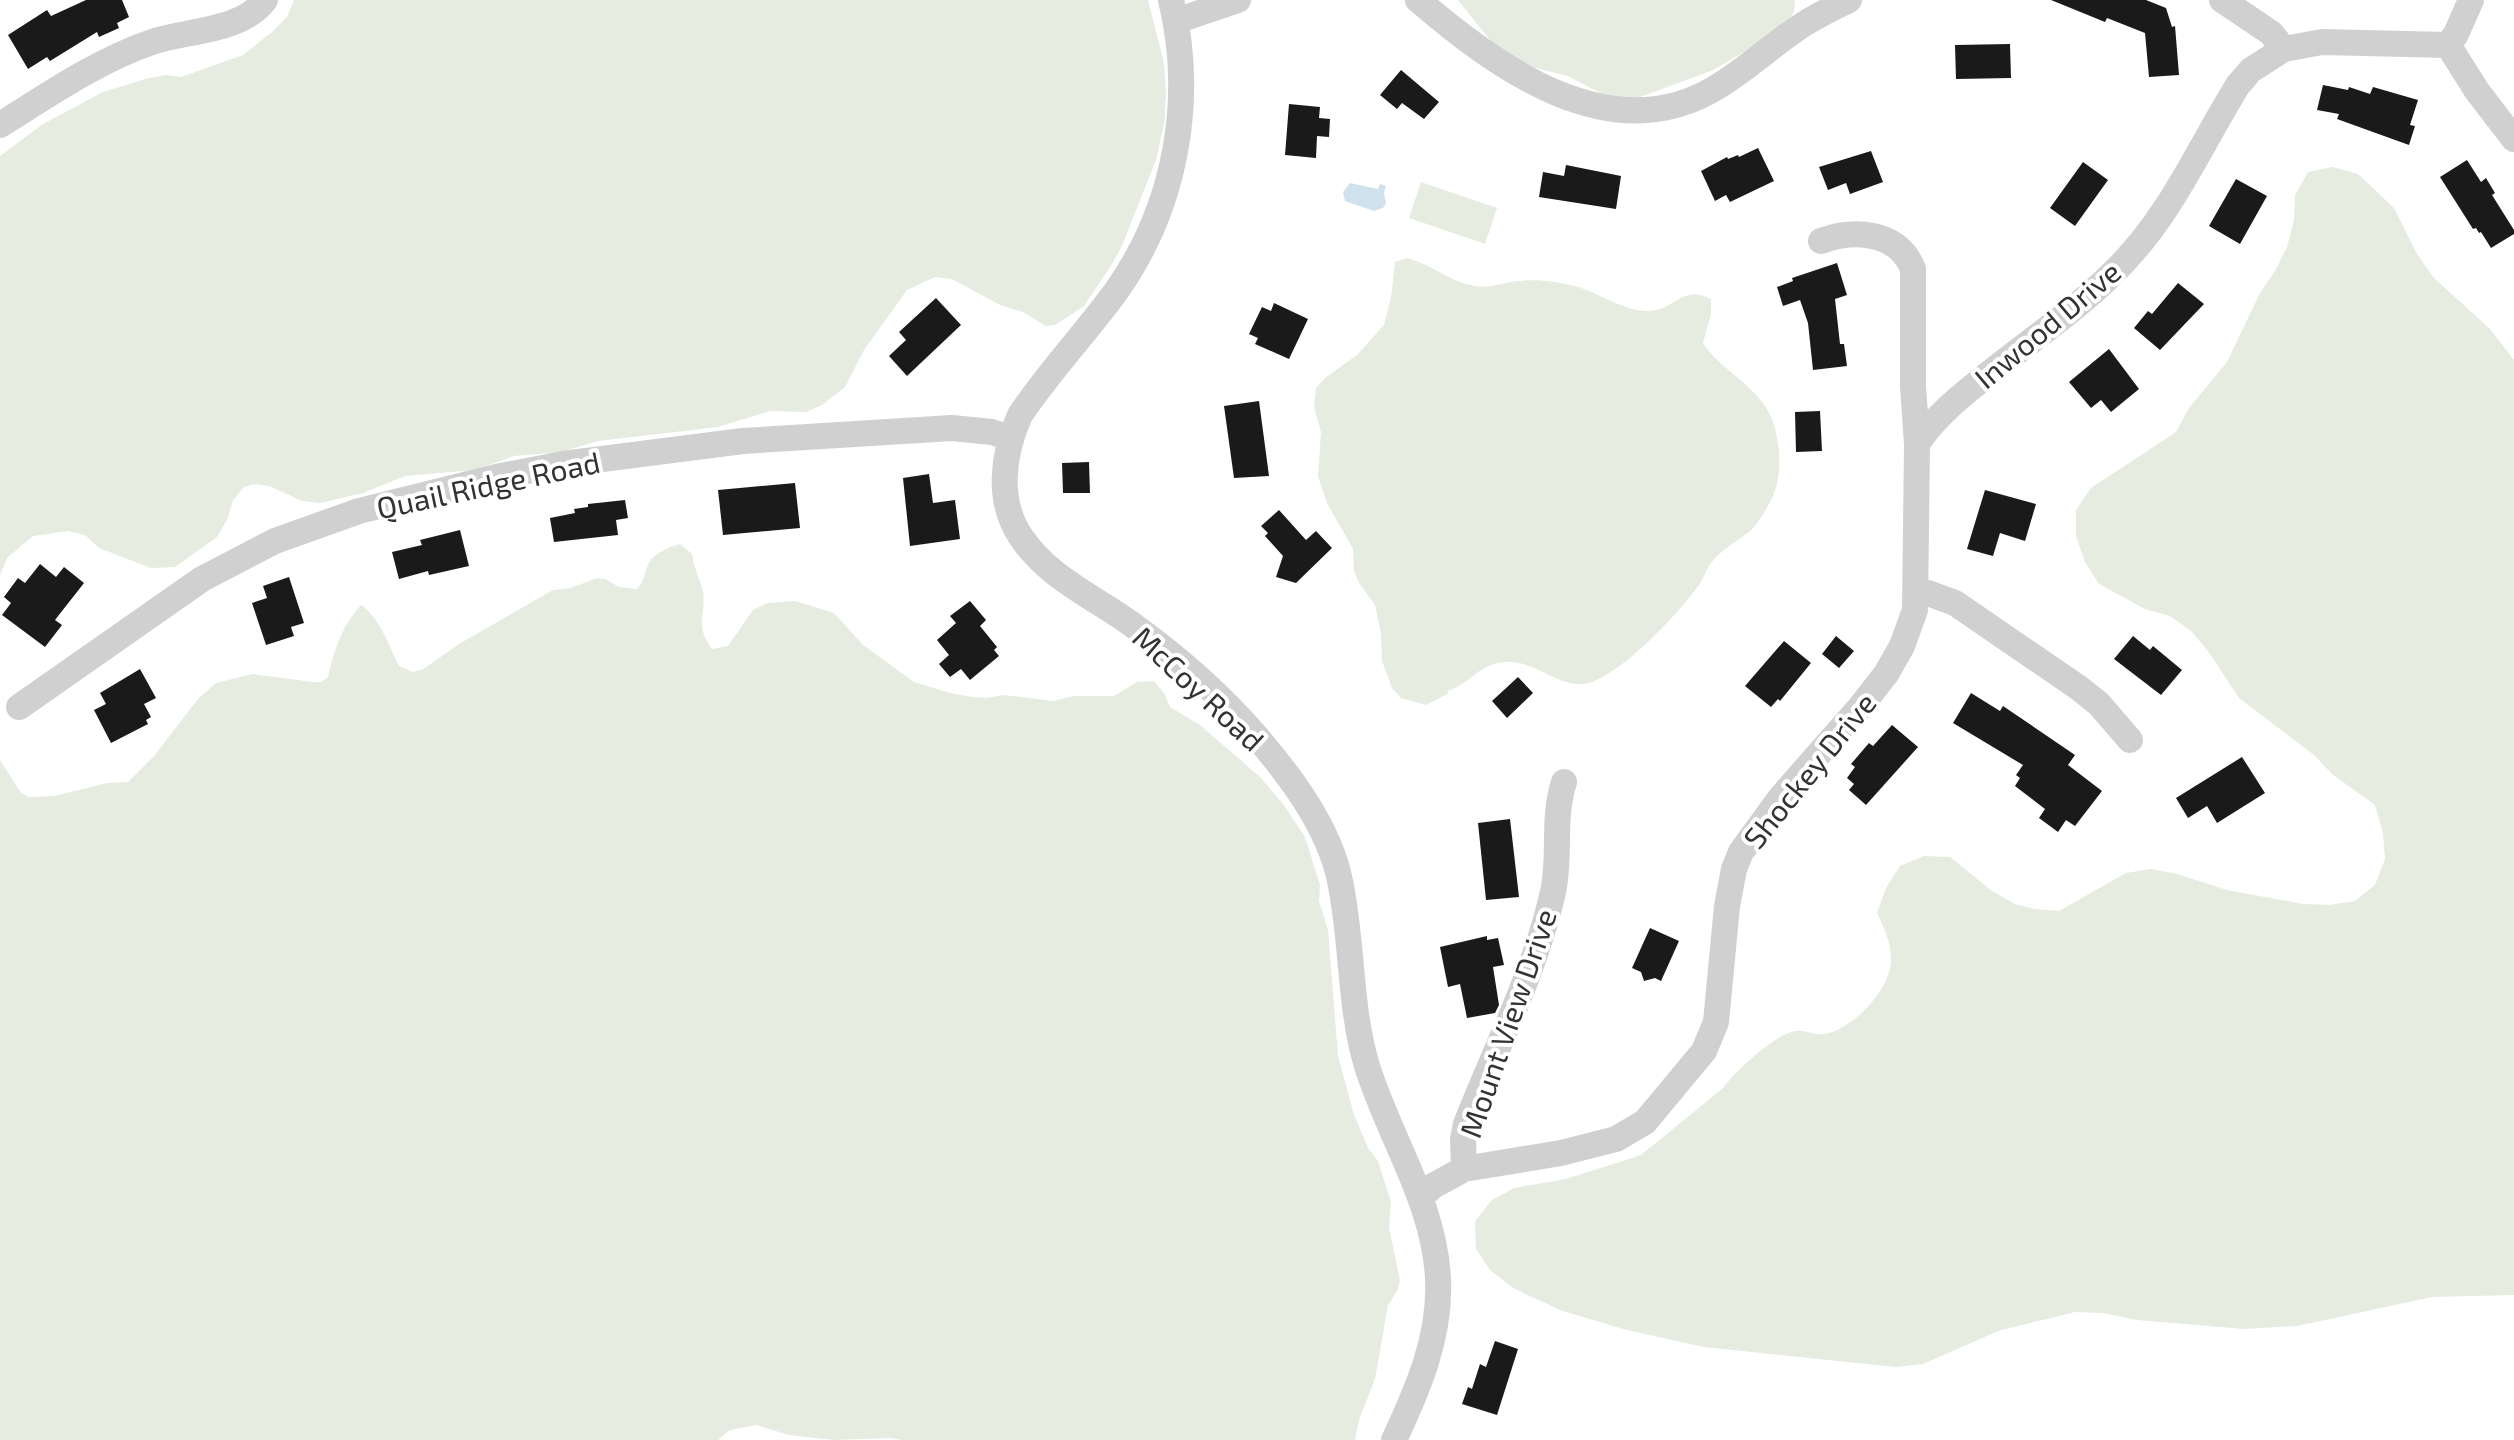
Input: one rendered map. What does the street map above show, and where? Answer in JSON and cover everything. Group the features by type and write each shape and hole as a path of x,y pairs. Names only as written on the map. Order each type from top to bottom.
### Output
{"street":[{"path":"0,125 125,53 153,42 244,18 265,0"},
{"path":"1174,11 1238,0"},
{"path":"1418,0 1457,34 1517,75 1572,98 1631,110 1654,110 1697,98 1757,60 1800,27 1849,0"},
{"path":"2222,0 2261,25 2284,49 2322,42 2448,45"},
{"path":"2448,45 2471,0"},
{"name":"McCoy Road","path":"1174,11 1181,54 1178,136 1171,174 1158,213 1119,287 1020,415 1010,438 1005,463 1010,515 1019,535 1036,557 1064,580 1135,627 1222,701 1256,736 1310,809 1332,854 1340,879 1355,1014 1367,1066 1420,1198 1435,1250 1437,1307 1426,1363 1394,1440"},
{"path":"2448,45 2477,91 2514,139"},
{"name":"Inwood Drive","path":"1917,444 1927,429 1965,393 2058,322 2115,271 2181,188 2238,85 2251,70 2284,49"},
{"name":"Shockey Drive","path":"1420,1198 1447,1177 1464,1169 1561,1153 1616,1139 1645,1122 1687,1075 1704,1051 1716,1022 1728,897 1741,852 1781,797 1853,717 1886,674 1910,627 1917,589 1913,269 1908,256 1897,245 1880,238 1840,234 1821,241"},
{"name":"Quail Ridge Road","path":"19,707 202,579 275,541 359,511 563,464 743,441 922,428 972,429 1010,438"},
{"path":"1917,589 1955,603 2079,688 2099,704 2130,740"},
{"name":"Mount View Drive","path":"1464,1169 1466,1124 1510,1017 1554,888 1557,804 1564,782"}],"shaded area":[{"path":"294,0 1148,0 1164,63 1165,119 1156,160 1121,248 1084,306 1055,325 1046,326 952,279 935,277 907,290 864,350 845,387 822,405 806,412 770,411 718,427 598,441 561,452 514,456 474,470 405,476 363,493 321,503 302,501 269,486 253,484 244,487 233,500 227,520 217,537 175,567 151,568 99,548 85,535 68,531 33,536 7,558 0,575 0,156 43,124 103,92 149,78 166,75 181,77 243,55 287,17"},
{"path":"1458,0 1795,0 1794,12 1787,22 1756,45 1713,70 1635,99 1604,95 1568,76 1515,63 1502,55"},
{"path":"2333,167 2358,174 2394,208 2417,254 2433,277 2490,329 2514,360 2514,1295 2432,1297 2297,1326 2244,1329 2075,1312 1998,1331 1923,1364 1895,1367 1704,1347 1623,1329 1560,1310 1513,1288 1490,1270 1476,1249 1475,1221 1492,1200 1514,1188 1566,1179 1641,1155 1722,1089 1765,1047 1795,1031 1825,1034 1836,1031 1858,1016 1878,995 1889,971 1890,947 1877,913 1886,888 1900,866 1924,856 1950,857 1992,891 2015,904 2059,911 2126,873 2151,869 2227,890 2303,904 2329,905 2355,901 2375,885 2385,859 2383,833 2375,805 2239,698 2191,631 2170,616 2145,609 2099,584 2085,562 2076,536 2076,510 2091,488 2176,432 2189,408 2227,362 2260,293 2287,247 2294,220 2295,195 2308,172"},
{"path":"1421,182 1497,208 1485,244 1409,218"},
{"path":"1407,258 1475,286 1526,280 1556,282 1639,310 1657,310 1685,296 1701,295 1711,299 1711,314 1703,343 1719,362 1749,387 1772,419 1778,445 1779,473 1775,491 1760,519 1749,532 1715,558 1687,601 1648,642 1620,666 1592,682 1571,683 1522,664 1500,662 1484,668 1426,705 1401,698 1392,688 1382,661 1375,605 1359,583 1354,571 1353,549 1327,503 1318,476 1321,432 1314,407 1316,388 1357,355 1384,325 1395,262"},
{"path":"680,544 692,554 703,592 703,633 712,649 728,646 753,610 768,603 795,601 834,613 863,645 914,682 950,693 1054,701 1073,696 1114,696 1137,682 1154,681 1170,707 1200,725 1260,777 1283,804 1305,837 1320,885 1319,901 1328,930 1338,1056 1354,1115 1368,1148 1378,1161 1391,1202 1389,1228 1400,1280 1388,1305 1375,1379 1359,1420 1355,1440 834,1440 789,1435 756,1425 730,1430 718,1440 0,1440 0,760 21,793 29,797 54,796 107,783 128,782 154,756 198,699 216,683 253,674 313,682 321,682 328,677 340,639 361,605 379,625 399,666 413,672 422,670 459,644 553,590 571,588 597,578 619,587 637,589 654,557"}],"water":[{"path":"1350,183 1378,189 1380,184 1386,186 1383,208 1374,211 1345,201 1343,192"}],"building":[{"path":"86,0 122,0 129,17 117,23 119,28 99,37 97,32 50,61 47,57 28,69 8,35 47,10 51,16"},
{"path":"2051,0 2146,0 2166,8 2172,27 2175,26 2179,75 2149,77 2145,33 2107,18 2105,22"},
{"path":"2010,44 2011,78 1956,79 1955,45"},
{"path":"1401,70 1439,102 1424,119 1402,103 1397,109 1380,95"},
{"path":"2323,85 2348,90 2349,87 2370,94 2373,87 2418,100 2410,125 2415,126 2409,145 2337,119 2339,114 2317,110"},
{"path":"1289,104 1320,107 1319,118 1330,119 1329,137 1317,136 1316,158 1285,155"},
{"path":"1758,148 1774,181 1730,202 1726,195 1715,201 1701,171 1727,157 1739,157"},
{"path":"1871,151 1883,182 1850,194 1846,183 1828,190 1819,167"},
{"path":"2467,160 2481,182 2486,178 2495,193 2492,195 2514,230 2514,234 2491,248 2481,232 2473,229 2440,177"},
{"path":"2083,162 2108,180 2075,226 2050,208"},
{"path":"1566,165 1621,176 1616,209 1539,197 1543,172 1564,176"},
{"path":"2236,179 2267,196 2240,244 2209,226"},
{"path":"1837,263 1847,295 1835,299 1840,344 1844,344 1847,366 1813,370 1808,323 1800,300 1783,306 1777,287 1793,281 1792,278"},
{"path":"2178,283 2204,304 2160,350 2134,328 2148,311 2152,314"},
{"path":"936,298 961,325 907,376 889,356 906,340 899,332"},
{"path":"1274,303 1308,319 1289,359 1255,344 1258,338 1249,334 1262,307 1271,311"},
{"path":"2109,349 2139,389 2111,412 2101,400 2091,408 2069,382"},
{"path":"1259,401 1269,476 1234,478 1224,406"},
{"path":"1820,411 1822,451 1796,452 1795,412"},
{"path":"1089,462 1090,493 1063,493 1062,463"},
{"path":"929,474 933,503 955,500 960,539 910,546 903,478"},
{"path":"795,483 800,528 723,535 718,490"},
{"path":"1985,490 2036,504 2025,541 2000,533 1993,556 1967,549"},
{"path":"625,500 628,518 616,520 618,535 554,542 550,518 575,513 574,509 588,507 588,504"},
{"path":"1279,510 1306,540 1316,531 1332,548 1296,583 1276,577 1283,556 1265,536 1268,533 1261,526"},
{"path":"460,530 469,566 429,575 428,571 399,579 392,552 422,545 420,540"},
{"path":"40,564 56,577 64,567 84,583 55,620 62,625 45,647 2,615 11,603 4,597 18,578 25,583"},
{"path":"289,577 304,623 291,627 294,636 266,645 252,603 267,598 263,586"},
{"path":"970,601 986,620 980,626 997,647 994,650 999,656 970,680 961,669 950,677 939,664 949,655 937,640 956,623 950,616"},
{"path":"1836,636 1854,651 1839,668 1822,654"},
{"path":"2133,636 2150,650 2153,646 2182,670 2161,695 2114,659"},
{"path":"1784,641 1811,663 1780,701 1778,699 1771,707 1745,686"},
{"path":"140,669 156,698 144,704 151,717 146,720 148,724 111,743 94,710 106,704 100,693"},
{"path":"1518,677 1533,693 1507,718 1492,701"},
{"path":"1971,693 2000,711 2003,706 2075,755 2068,765 2102,791 2075,826 2066,820 2058,832 2039,818 2045,809 2015,786 2020,778 2016,775 2023,765 1953,723"},
{"path":"1892,725 1918,747 1866,805 1849,790 1854,784 1847,778 1855,767 1851,764 1869,743 1873,746"},
{"path":"2242,757 2265,793 2217,823 2207,806 2188,818 2176,798"},
{"path":"1510,819 1519,897 1486,900 1478,823"},
{"path":"1650,928 1679,941 1661,981 1655,978 1644,981 1641,972 1632,968"},
{"path":"1487,936 1487,940 1498,938 1504,965 1493,967 1499,1005 1495,1013 1467,1018 1460,984 1448,987 1440,947"},
{"path":"1495,1341 1518,1349 1497,1415 1462,1404 1468,1387 1472,1389 1480,1364 1486,1367"}]}
